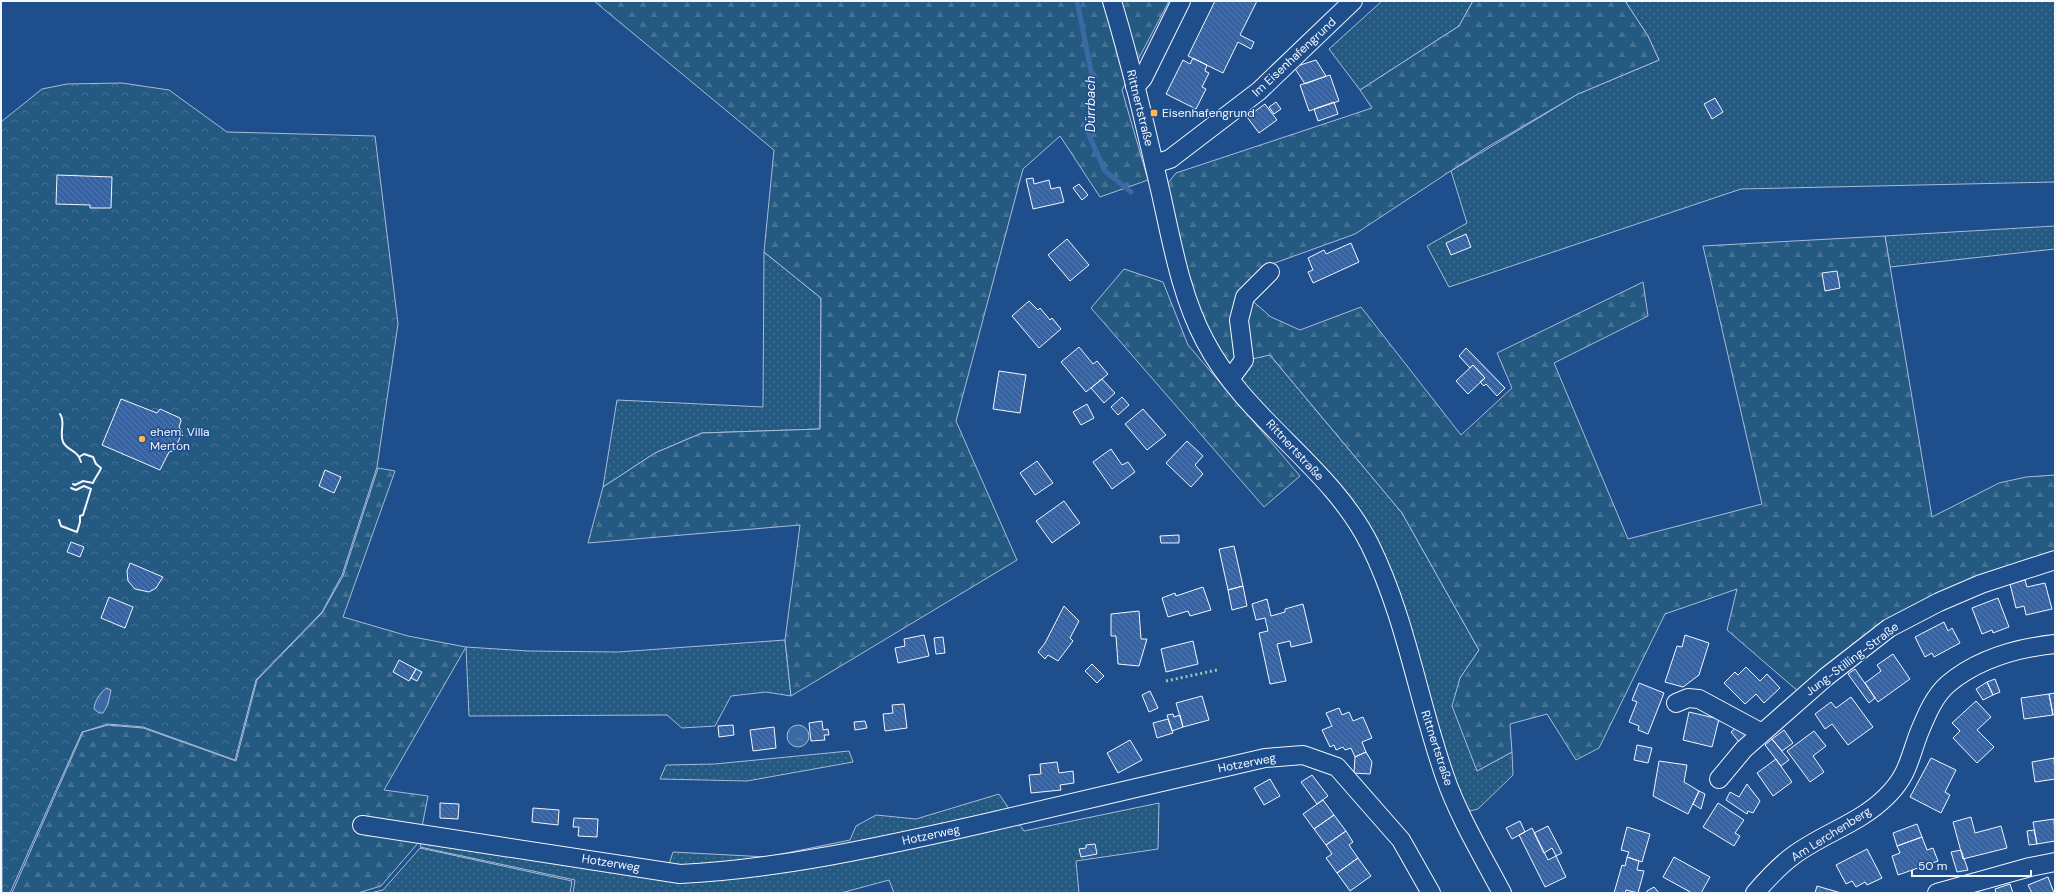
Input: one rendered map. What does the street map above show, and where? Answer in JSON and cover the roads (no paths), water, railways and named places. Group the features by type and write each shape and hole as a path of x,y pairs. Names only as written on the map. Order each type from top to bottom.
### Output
{"street":[{"name":"Rittnertstraße","path":"1112,1 1135,87 1175,254 1194,317 1205,342 1230,379 1248,401 1338,497 1355,520 1369,543 1384,574 1396,608 1446,780 1466,825 1502,893"},
{"path":"1135,87 1142,78 1181,1"},
{"name":"Im Eisenhafengrund","path":"1154,164 1170,158 1259,91 1353,1"},
{"path":"1230,379 1244,360 1239,320 1245,297 1270,272"},
{"name":"Jung-Stilling-Straße","path":"1719,779 1744,749 1762,733 1826,677 1889,628 1939,602 1981,584 2055,560"},
{"name":"Am Lerchenberg","path":"1755,893 1773,872 1795,854 1866,815 1887,796 1900,780 1910,764 1919,734 1931,705 1948,684 1967,671 1994,658 2018,649 2055,644"},
{"path":"1676,703 1688,698 1699,699 1762,733"},
{"name":"Hotzerweg","path":"362,825 680,874 730,871 814,858 913,839 1265,758 1303,755 1337,767 1402,840 1431,893"},
{"path":"1937,893 2030,867 2055,862"}],"water":[{"path":"107,688 111,690 108,704 103,713 99,713 94,709 95,703 100,694"},
{"path":"798,725 802,726 808,732 808,740 802,746 798,747 794,746 788,740 787,736 788,732 794,726"}],"waterway":[{"name":"Dürrbach","path":"1077,1 1092,76 1088,133 1105,171 1131,192"}],"place":[{"name":"Eisenhafengrund","path":"1154,113"},
{"name":"ehem. Villa Merton","path":"142,439"}]}
